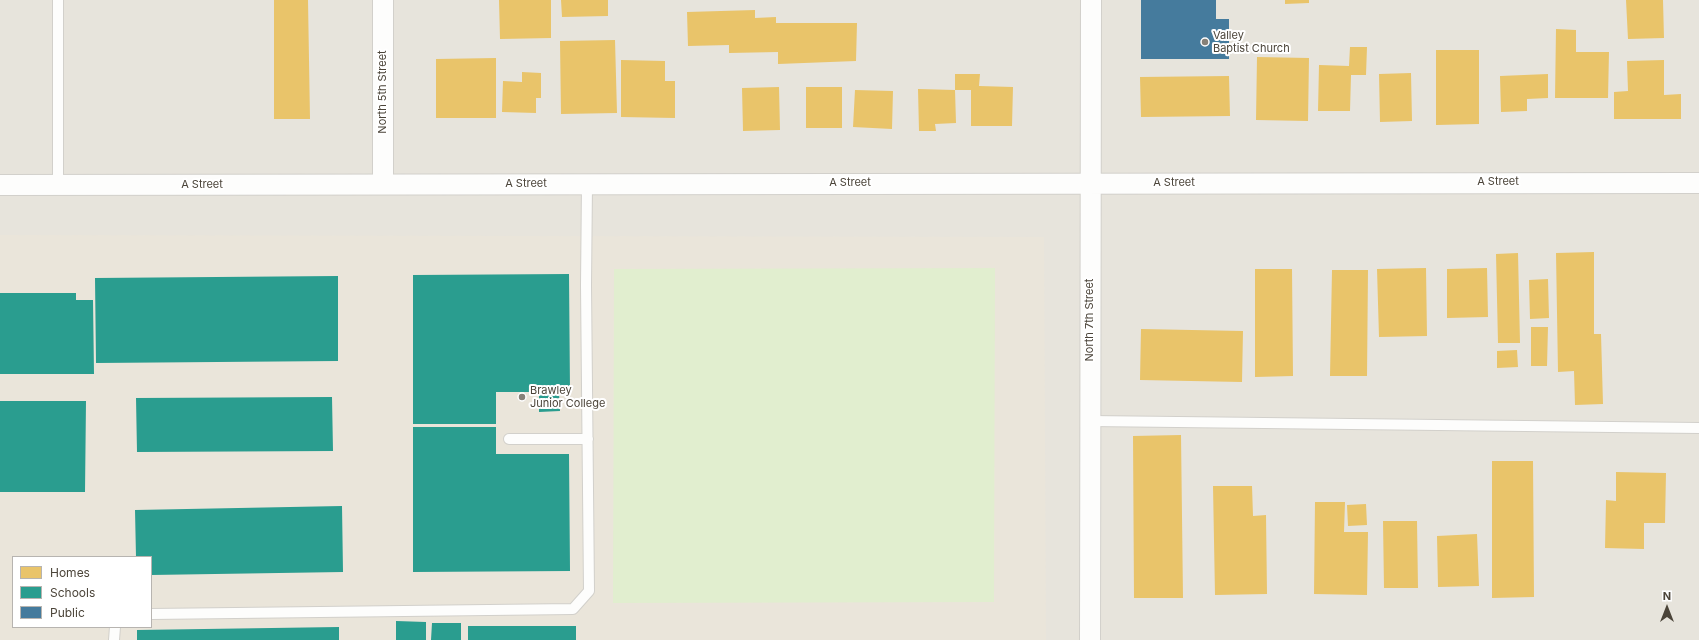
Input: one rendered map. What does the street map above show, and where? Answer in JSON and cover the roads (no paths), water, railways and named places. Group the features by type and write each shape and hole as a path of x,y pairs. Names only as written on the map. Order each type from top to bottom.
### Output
{"street":[{"name":"North 5th Street","path":"383,0 383,184"},
{"name":"North 7th Street","path":"1090,640 1091,0"},
{"name":"A Street","path":"0,185 1699,183"}],"lane":[{"path":"58,0 58,185"},
{"path":"152,614 574,609 589,591 588,184"},
{"path":"1090,421 1699,428"},
{"path":"510,439 588,439"},
{"path":"114,640 115,628"}],"place":[{"name":"Valley Baptist Church","path":"1205,42"},
{"name":"Brawley Junior College","path":"522,397"}]}
